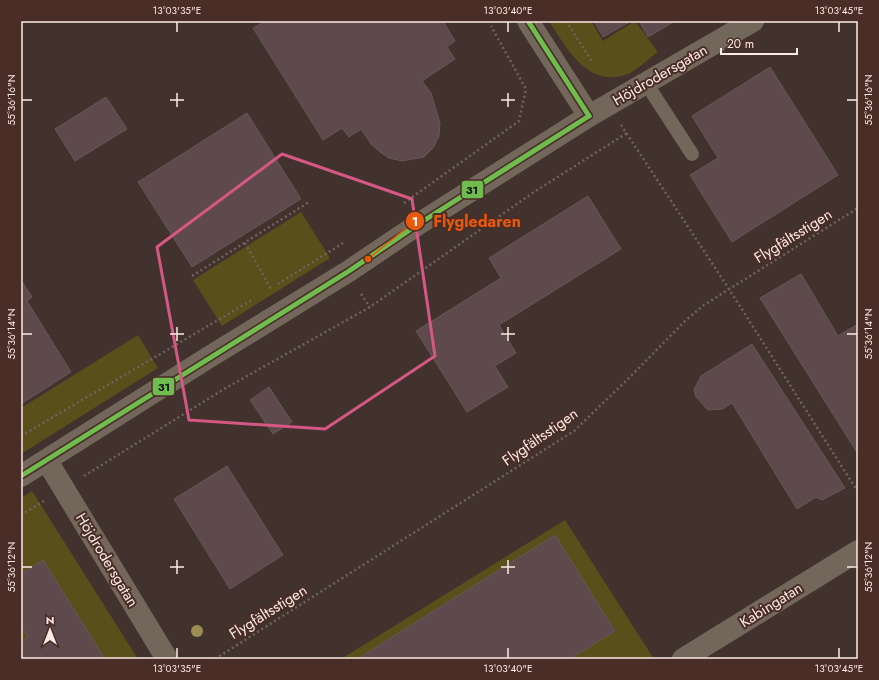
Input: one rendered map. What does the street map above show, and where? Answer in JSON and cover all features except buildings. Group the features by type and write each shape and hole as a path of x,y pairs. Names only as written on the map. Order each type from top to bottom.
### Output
{"street":[{"path":"528,21 589,116"},
{"name":"Höjdrodersgatan","path":"21,476 47,461 206,359 342,276 420,223 589,116 753,21"},
{"name":"Höjdrodersgatan","path":"47,461 167,659"},
{"name":"Kabingatan","path":"683,659 858,550"}],"lane":[{"path":"646,83 692,154"}],"path":[{"path":"566,21 593,63"},
{"path":"400,205 519,121 526,90 491,26"},
{"path":"608,105 729,288 858,492"},
{"path":"21,516 224,389 370,307 534,192 627,133"},
{"path":"192,276 309,202"},
{"name":"Flygfältsstigen","path":"215,659 574,431 685,321 729,288 858,208"},
{"path":"265,292 346,242"},
{"path":"245,243 271,288"},
{"path":"361,294 370,307"},
{"path":"21,436 258,296"}],"highlighted area":[{"path":"282,154 412,199 435,356 325,429 189,420 157,247"}],"shaded area":[{"path":"549,21 591,21 603,41 635,21 658,52 636,70 628,74 614,77 601,76 580,64 563,43"},
{"path":"301,212 330,258 222,326 193,280"},
{"path":"138,335 158,368 21,454 21,408"},
{"path":"32,491 138,659 21,659 21,498"},
{"path":"565,520 654,659 341,659"}],"transit line":[{"name":"31","path":"528,21 589,116"},
{"name":"31","path":"21,476 349,271 420,223 589,116"}],"place":[{"name":"Flygledaren","path":"368,259"}]}
